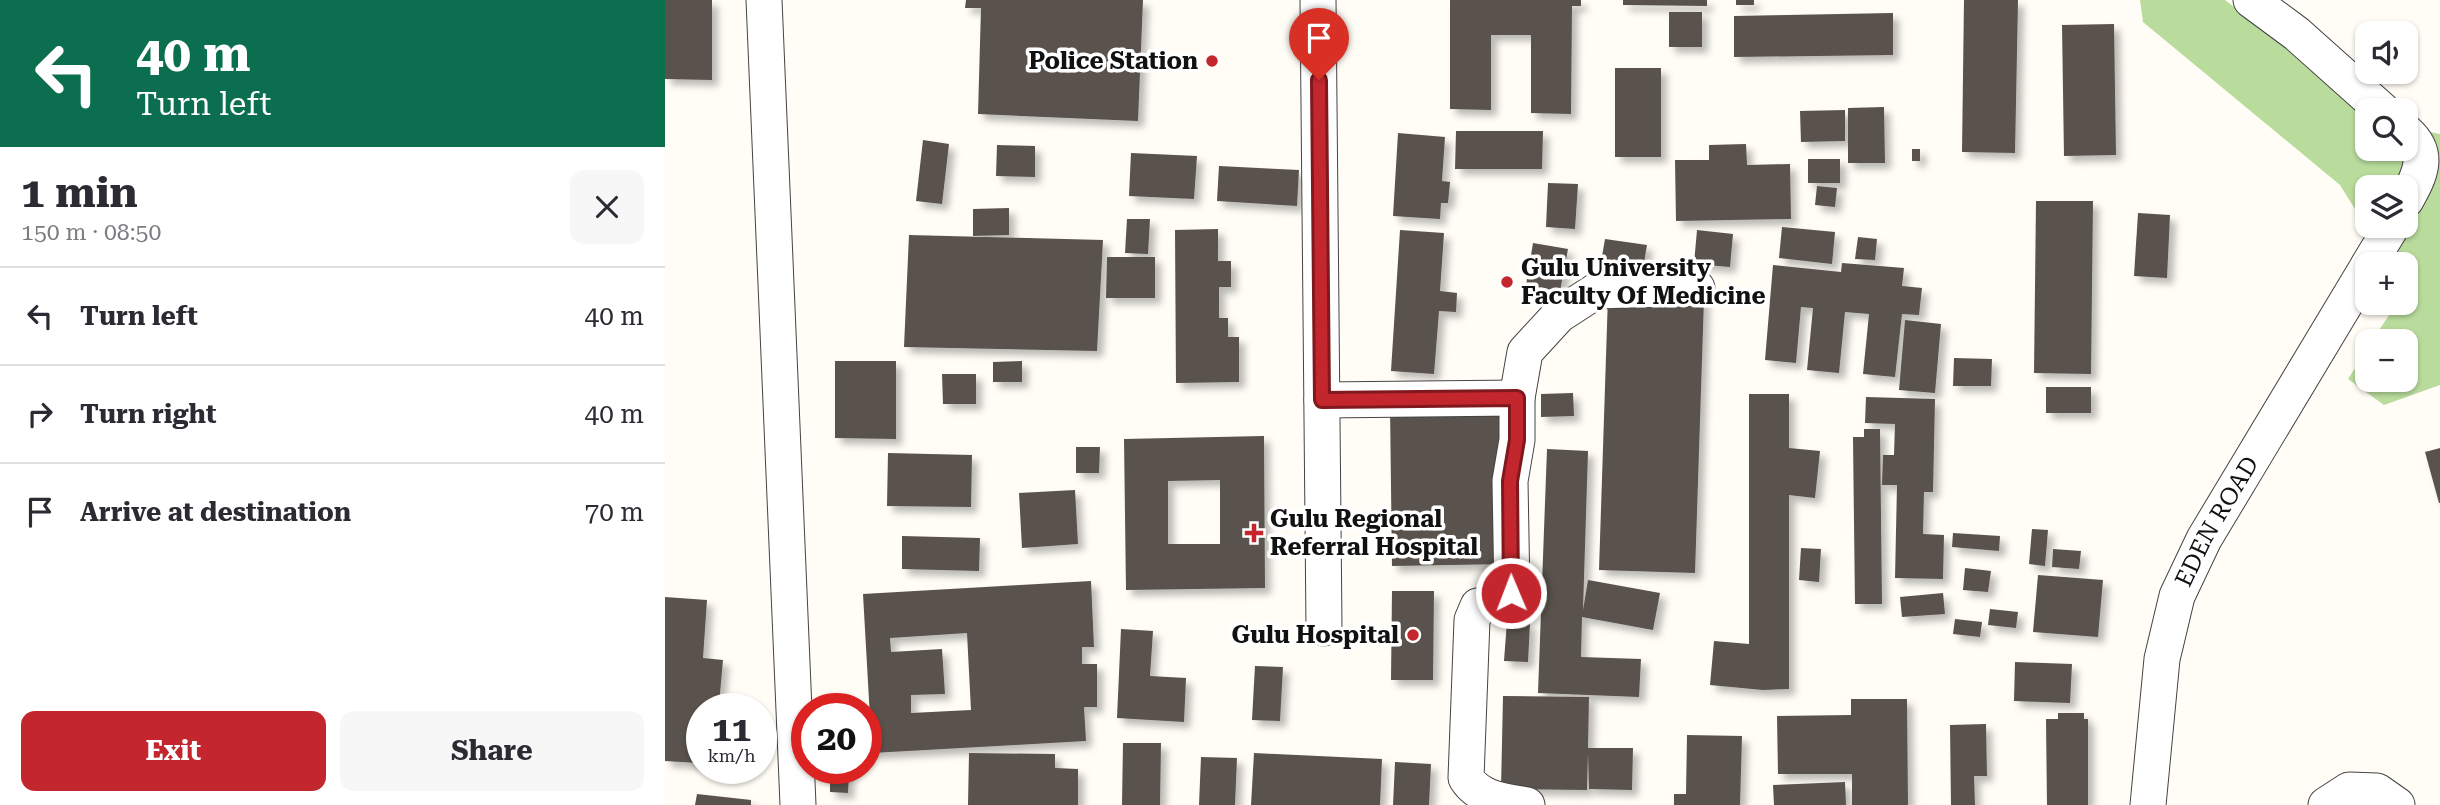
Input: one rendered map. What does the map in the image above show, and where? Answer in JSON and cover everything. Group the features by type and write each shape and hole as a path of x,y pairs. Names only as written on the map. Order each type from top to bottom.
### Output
{"street":[{"path":"764,0 798,805"},
{"path":"1318,0 1324,628"},
{"path":"2251,0 2297,34 2369,98"},
{"path":"2288,0 2297,34"},
{"path":"2418,175 2423,154"},
{"name":"EDEN ROAD","path":"2148,805 2162,659 2177,596 2204,539 2355,287"},
{"path":"1527,805 1484,795 1472,788 1466,778 1472,620 1478,606 1504,601 1511,593 1510,481 1517,440 1517,398 1525,352 1559,315 1596,291 1697,288"},
{"path":"1322,400 1517,398"},
{"path":"2326,805 2349,790 2377,791 2397,805"}],"green space":[{"path":"2140,0 2225,0 2355,99 2355,161 2418,161 2418,129 2440,134 2440,385 2384,405 2366,392 2418,392 2418,329 2380,329 2389,315 2418,315 2418,252 2382,252 2373,238 2418,238 2418,175 2355,175 2355,209 2340,185 2143,22"},
{"path":"2355,368 2355,384 2348,379"}],"building":[{"path":"665,0 712,0 712,80 665,79"},
{"path":"966,0 1143,0 1138,121 978,114 981,8 965,8"},
{"path":"1450,0 1581,0 1581,6 1572,6 1571,114 1531,113 1531,35 1491,35 1491,110 1450,109"},
{"path":"1623,0 1707,0 1707,6 1623,5"},
{"path":"1736,0 1754,0 1754,5 1736,5"},
{"path":"1964,0 2018,0 2015,153 1962,152"},
{"path":"1669,12 1702,12 1702,47 1669,47"},
{"path":"1893,13 1893,55 1734,57 1734,16"},
{"path":"2114,24 2116,155 2064,156 2062,25"},
{"path":"1615,68 1661,68 1661,157 1615,157"},
{"path":"1884,107 1885,163 1848,163 1848,108"},
{"path":"1845,110 1845,141 1801,142 1800,111"},
{"path":"1456,131 1543,131 1542,169 1455,169"},
{"path":"1398,133 1445,137 1442,181 1450,182 1448,203 1441,203 1440,219 1393,216"},
{"path":"923,140 949,144 942,204 916,201"},
{"path":"1746,144 1747,165 1790,164 1791,219 1676,221 1675,160 1709,160 1709,145"},
{"path":"997,145 1035,146 1035,177 996,176"},
{"path":"1912,149 1920,149 1920,161 1912,161"},
{"path":"1131,153 1197,156 1194,199 1129,196"},
{"path":"1808,159 1840,159 1840,183 1808,183"},
{"path":"1219,166 1299,170 1297,206 1217,201"},
{"path":"1548,183 1578,184 1575,229 1546,227"},
{"path":"1817,186 1837,188 1835,207 1815,205"},
{"path":"2036,201 2093,201 2091,374 2034,373"},
{"path":"1009,208 1009,235 973,236 973,209"},
{"path":"2138,213 2170,215 2167,278 2134,276"},
{"path":"1127,219 1150,219 1148,254 1125,253"},
{"path":"1782,227 1835,232 1832,264 1779,258"},
{"path":"1218,229 1218,261 1231,261 1231,287 1219,287 1219,318 1228,318 1228,337 1239,337 1239,382 1176,383 1175,230"},
{"path":"1400,230 1444,233 1440,291 1457,293 1456,312 1439,311 1434,374 1391,371"},
{"path":"1697,230 1733,234 1730,267 1694,264"},
{"path":"909,235 1103,240 1097,351 904,347"},
{"path":"1858,237 1877,239 1875,260 1855,259"},
{"path":"1605,239 1647,245 1643,268 1601,262"},
{"path":"1533,243 1568,249 1560,291 1526,285"},
{"path":"1107,257 1155,257 1155,298 1106,298"},
{"path":"1842,263 1904,268 1902,286 1922,288 1919,315 1902,314 1895,377 1863,374 1869,314 1845,312 1839,373 1807,370 1813,308 1801,307 1796,363 1765,360 1773,265 1841,272"},
{"path":"1608,296 1704,299 1695,573 1599,570"},
{"path":"1905,320 1941,324 1935,393 1899,390"},
{"path":"1954,358 1992,359 1991,386 1953,386"},
{"path":"835,361 896,361 896,439 835,438"},
{"path":"1022,361 1022,382 993,382 993,362"},
{"path":"942,374 976,374 976,404 943,404"},
{"path":"2046,387 2091,387 2091,413 2046,413"},
{"path":"1573,393 1574,416 1541,417 1541,394"},
{"path":"1749,394 1789,394 1789,448 1820,451 1815,498 1789,495 1789,689 1763,690 1710,685 1714,641 1749,644"},
{"path":"1866,397 1935,399 1933,492 1924,492 1923,534 1944,535 1943,579 1895,578 1897,485 1882,485 1883,455 1894,455 1895,424 1865,423"},
{"path":"1505,404 1508,564 1392,566 1390,405"},
{"path":"1864,429 1880,429 1882,604 1855,604 1853,437 1864,437"},
{"path":"1264,436 1265,588 1126,590 1124,439","holes":["1220,480 1220,544 1168,544 1168,481"]},
{"path":"1076,447 1100,447 1099,473 1076,473"},
{"path":"2440,448 2440,503 2439,503 2425,452"},
{"path":"1547,449 1588,451 1583,610 1588,580 1660,593 1653,630 1582,617 1581,657 1641,659 1639,697 1538,693"},
{"path":"888,453 972,455 971,507 887,506"},
{"path":"1075,490 1078,544 1022,548 1019,493"},
{"path":"2032,529 2048,530 2045,566 2029,564"},
{"path":"1953,533 2000,536 1999,551 1952,547"},
{"path":"902,536 980,538 979,571 902,569"},
{"path":"1801,548 1821,549 1819,582 1799,580"},
{"path":"2053,549 2081,551 2079,569 2052,567"},
{"path":"1965,568 1991,571 1988,592 1963,590"},
{"path":"2038,575 2103,580 2098,637 2033,632"},
{"path":"1091,581 1094,647 1082,647 1082,664 1097,664 1097,707 1084,707 1086,741 882,752 882,693 869,693 863,594","holes":["967,633 971,710 911,713 911,695 945,694 942,649 891,652 890,638"]},
{"name":"Gulu Hospital","path":"1392,591 1434,591 1433,680 1391,680"},
{"path":"1943,593 1945,614 1902,617 1900,597"},
{"path":"665,597 707,600 703,658 723,660 720,693 686,693 686,762 665,761"},
{"path":"1990,609 2018,612 2016,628 1988,625"},
{"path":"1955,619 1982,622 1980,637 1953,634"},
{"path":"1507,621 1530,623 1528,662 1504,661"},
{"path":"1121,629 1153,631 1150,676 1186,678 1184,722 1117,718"},
{"path":"2015,662 2072,664 2070,703 2014,701"},
{"path":"1255,666 1283,667 1280,721 1252,720"},
{"path":"1503,696 1589,697 1588,748 1633,748 1632,790 1589,789 1588,753 1587,790 1501,789"},
{"path":"1851,699 1907,699 1908,805 1852,805 1852,774 1778,774 1777,716 1851,715"},
{"path":"2058,713 2084,713 2084,719 2088,719 2088,805 2047,805 2046,719 2058,719"},
{"path":"1986,724 1987,776 1974,776 1975,805 1951,805 1950,725"},
{"path":"1687,735 1742,736 1740,805 1674,805 1674,794 1686,794"},
{"path":"1123,743 1161,743 1160,805 1122,805"},
{"path":"969,753 1055,754 1055,768 1078,769 1078,805 968,805"},
{"path":"1254,753 1382,759 1380,805 1251,805"},
{"path":"1201,757 1237,758 1235,805 1199,805"},
{"path":"1395,762 1431,764 1429,805 1393,805"},
{"path":"1845,782 1846,805 1774,805 1773,785"},
{"path":"830,784 848,784 848,793 830,792"},
{"path":"697,794 751,800 751,805 695,805"}],"place":[{"name":"Police Station","path":"1212,61"},
{"name":"Gulu University Faculty Of Medicine","path":"1507,282"},
{"name":"Gulu Regional Referral Hospital","path":"1254,533"},
{"name":"Gulu Hospital","path":"1413,635"}],"route":[{"path":"1319,80 1322,400 1517,398 1517,440 1510,481 1511,593"}]}
